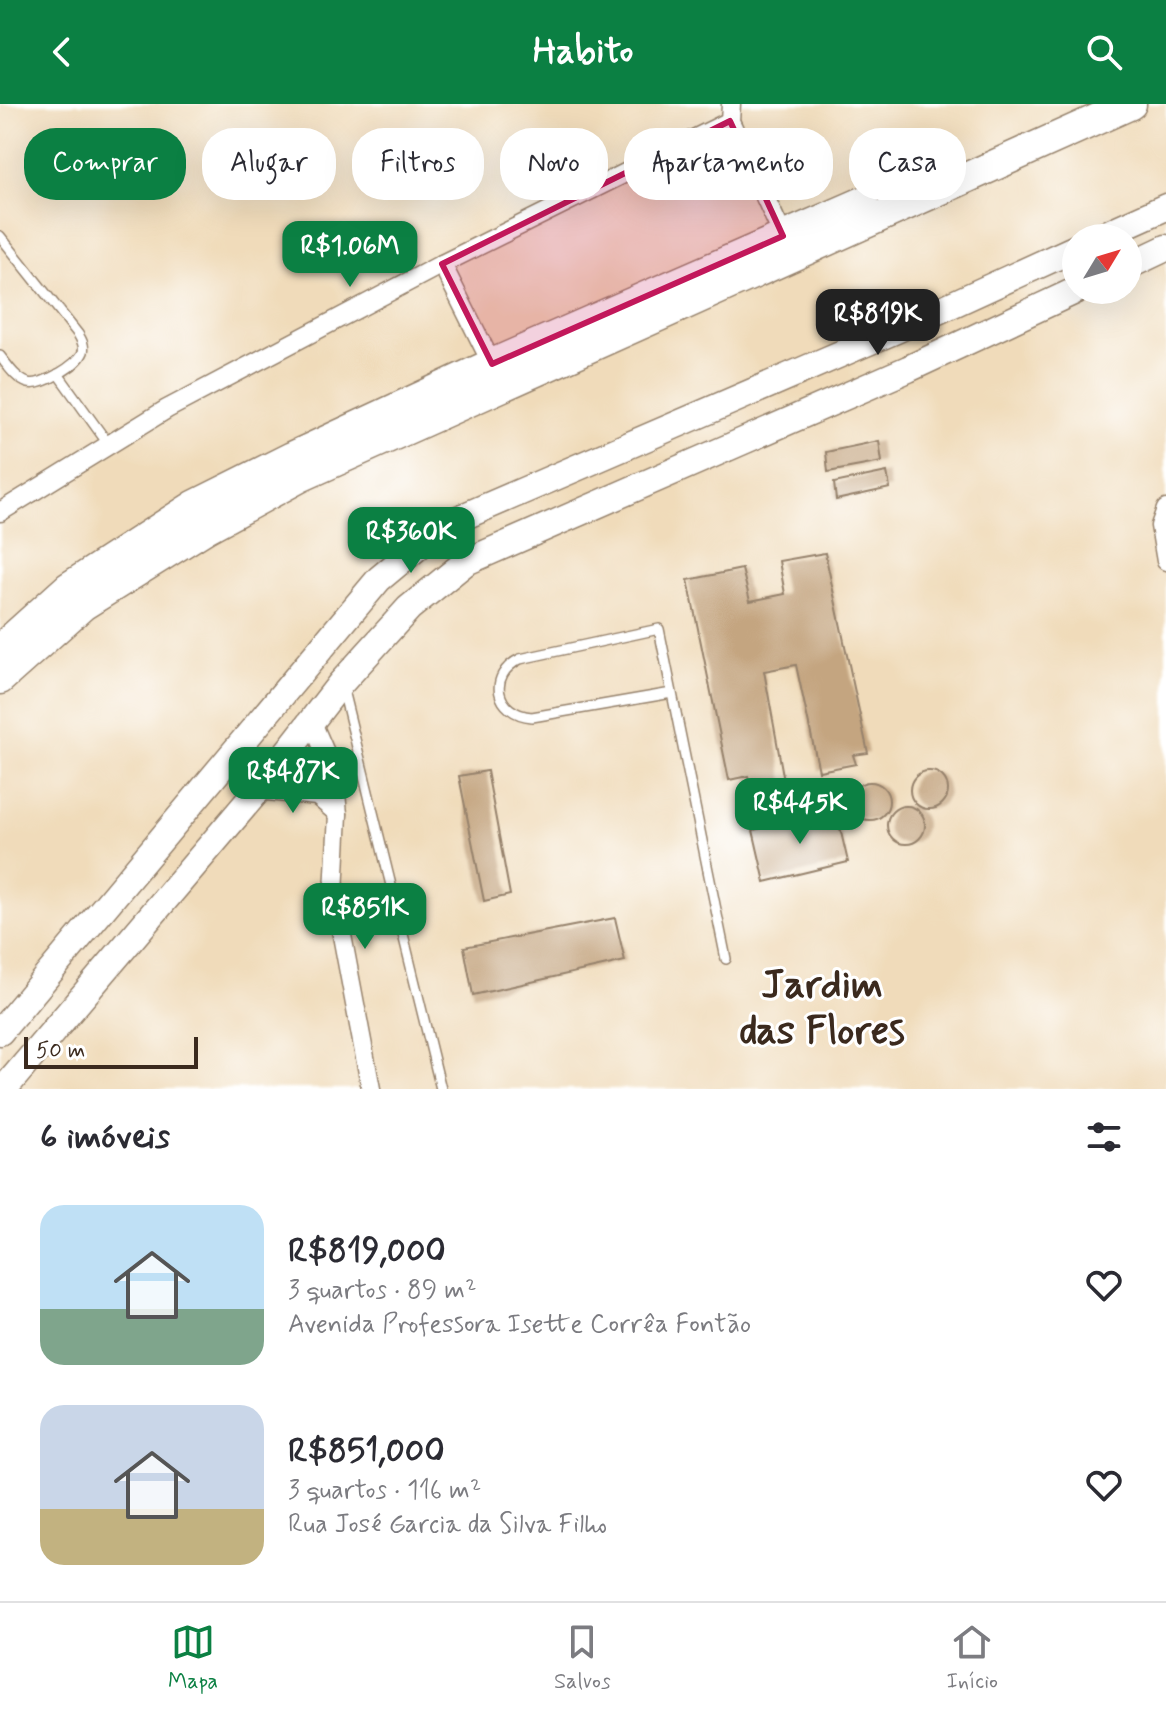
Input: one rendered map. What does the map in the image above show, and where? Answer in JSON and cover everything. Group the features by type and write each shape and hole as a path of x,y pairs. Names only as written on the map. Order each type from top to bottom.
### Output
{"main road":[{"path":"0,649 76,596 194,506 292,457 492,364 1093,104"},
{"path":"0,630 76,596 300,477 1131,104"},
{"path":"1128,224 1166,207"},
{"path":"1142,259 1166,248"},
{"path":"0,1032 379,579 444,525 896,330 1062,254"},
{"path":"4,1089 258,790 341,683 409,608 466,562 908,369 1062,297"},
{"path":"896,330 908,369"},
{"path":"379,579 409,608"},
{"path":"0,679 76,596"},
{"path":"0,699 76,596"}],"street":[{"path":"0,512 167,409 731,113 783,236"},
{"path":"442,264 492,364"},
{"path":"1163,518 1166,561"},
{"path":"311,720 334,773 338,814 334,893 371,1089"},
{"path":"258,790 317,796 338,814"}],"lane":[{"path":"0,236 78,334 83,345 82,354 58,374 36,384 24,382 0,356"},
{"path":"58,374 109,445"},
{"path":"672,693 532,717 518,716 507,708 500,694 500,674 507,665 520,659 659,629 672,693 726,959"},
{"path":"341,683 441,1089"}],"highlighted area":[{"path":"730,121 783,236 492,364 442,264"}],"building":[{"path":"879,441 882,462 828,472 826,452"},
{"path":"887,472 890,488 836,500 834,483"},
{"path":"825,553 868,753 853,755 856,764 819,771 796,665 764,671 784,781 751,788 748,776 729,780 688,580 742,569 750,601 785,594 779,561"},
{"path":"487,771 510,895 484,901 459,776"},
{"path":"929,771 942,777 948,790 942,803 929,809 916,803 910,790 916,777"},
{"path":"870,782 883,788 889,801 883,814 870,820 857,814 851,801 857,788"},
{"path":"906,806 919,812 925,825 919,838 906,844 893,838 887,825 893,812"},
{"path":"836,811 848,862 765,882 753,830"},
{"path":"615,918 625,961 473,995 464,947"}],"district":[{"name":"Jardim das Flores","path":"822,1009"}]}
